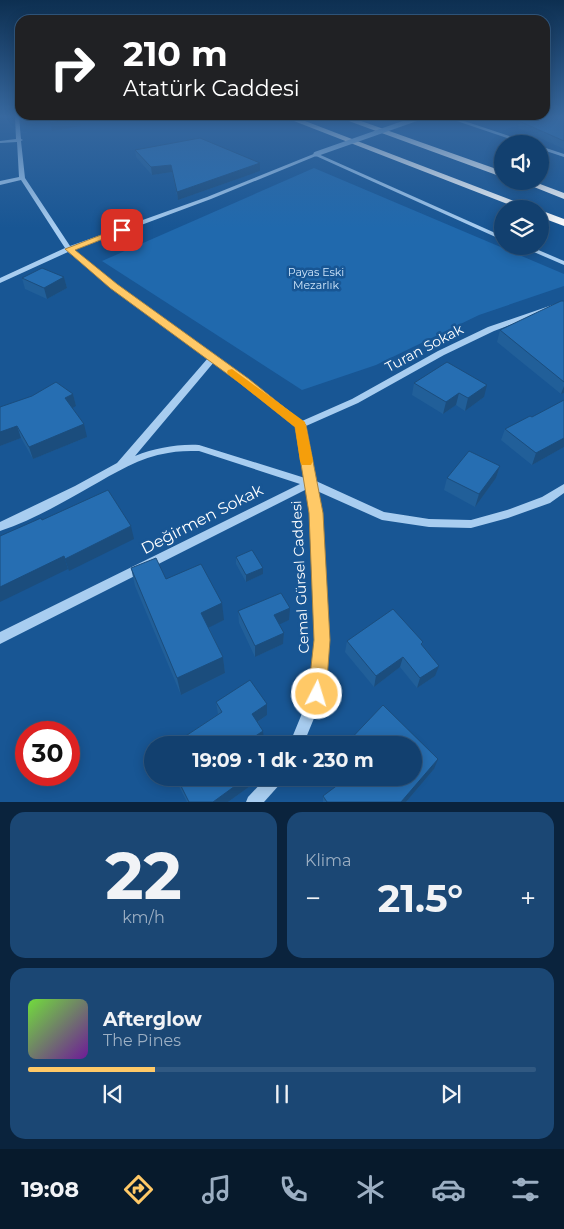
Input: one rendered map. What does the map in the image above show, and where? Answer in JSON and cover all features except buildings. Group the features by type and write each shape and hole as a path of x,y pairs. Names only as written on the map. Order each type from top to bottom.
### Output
{"highway":[{"path":"384,153 506,200"},
{"path":"444,153 494,171"},
{"path":"548,190 564,196"},
{"path":"549,217 564,223"}],"street":[{"path":"21,153 22,178 69,249 114,286 300,425"},
{"path":"0,281 69,249 209,198 316,154 494,234"},
{"path":"0,183 22,178"},
{"path":"544,255 564,264"},
{"name":"Turan Sokak","path":"300,425 355,401 441,353 491,329 522,316 564,303"},
{"path":"121,465 212,358"},
{"name":"Cemal Gürsel Caddesi","path":"300,425 316,513 322,640 317,694 300,736"},
{"path":"0,528 121,465 153,452 184,446 199,448 310,483 382,516 429,523 471,524 508,514 546,500 564,488"},
{"name":"Değirmen Sokak","path":"0,638 310,483"},
{"path":"253,802 268,786"}],"green space":[{"name":"Payas Eski Mezarlık","path":"314,168 494,244 494,255 519,255 564,274 564,286 479,315 376,365 302,390 102,261"}],"slow traffic":[{"path":"232,372 300,425 307,461"}],"route":[{"path":"122,230 69,249 114,286 245,381 300,425 316,513 322,640 317,694"}]}
